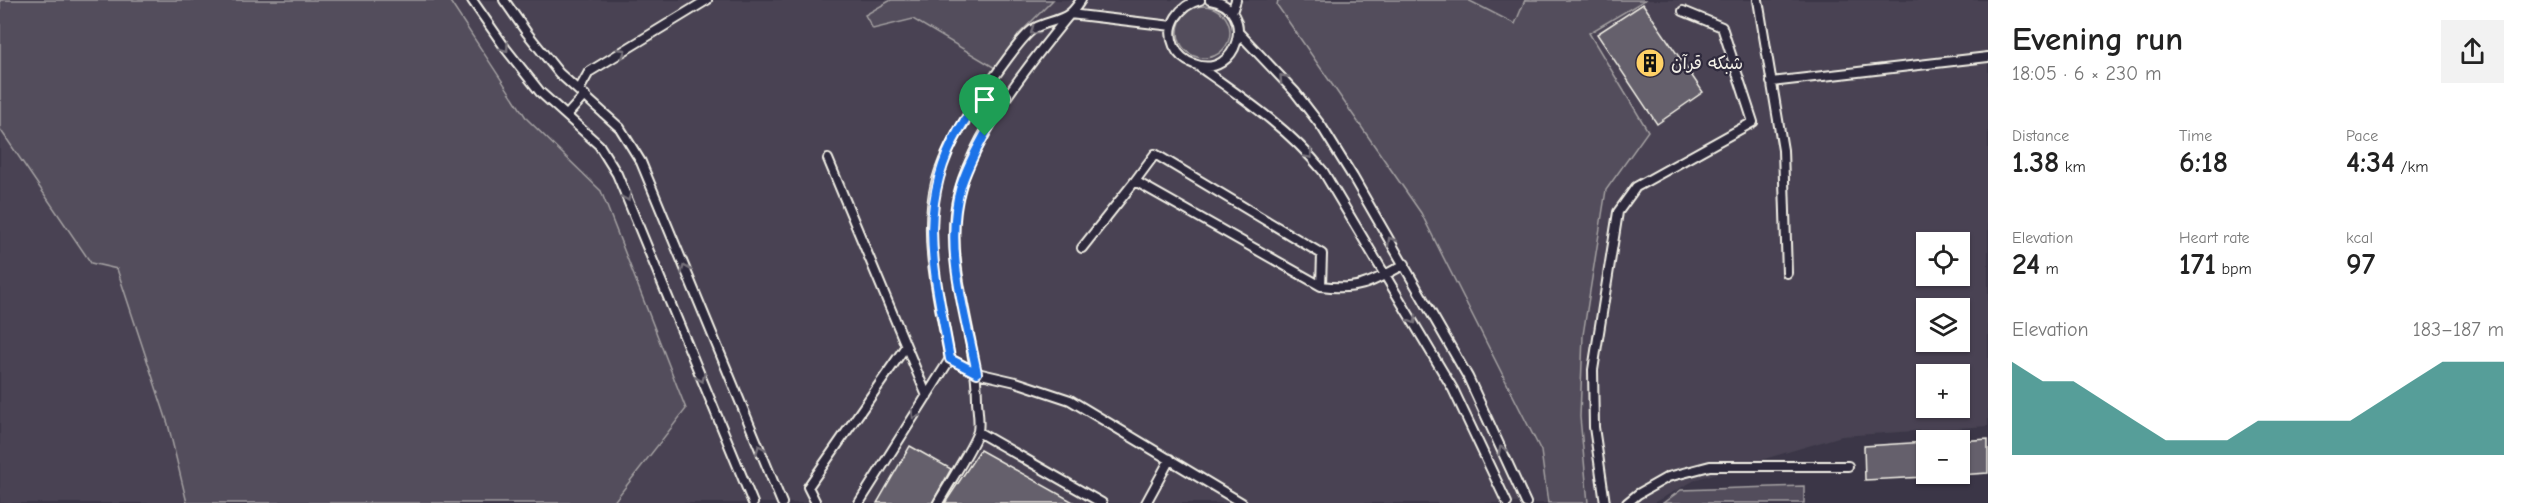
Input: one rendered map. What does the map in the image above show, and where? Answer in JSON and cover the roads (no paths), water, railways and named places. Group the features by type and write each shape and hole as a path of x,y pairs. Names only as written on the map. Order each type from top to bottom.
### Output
{"lane":[{"path":"472,0 540,92 599,146 617,174 753,503"},
{"path":"504,0 559,73 620,128 641,162 782,503"},
{"path":"567,115 582,93 590,72 707,0"},
{"path":"938,503 978,432 977,373 954,246 955,212 962,186 970,163 1006,96 1081,0"},
{"path":"1198,66 1218,64 1226,59 1233,52 1239,33 1232,12 1224,5 1210,0"},
{"path":"1232,12 1236,0"},
{"path":"1758,0 1783,150 1787,273"},
{"path":"1195,1 1176,16 1172,26 1172,36 1180,55 1271,118 1306,151 1323,171 1453,388 1507,503"},
{"path":"1605,503 1594,427 1593,370 1618,212 1636,187 1753,122 1722,27 1683,11"},
{"path":"860,503 950,359 934,265 932,210 937,183 947,153 989,84 1032,29 1070,14 1172,26"},
{"path":"1239,33 1295,92 1322,127 1405,264 1468,377 1526,503"},
{"path":"1771,82 1988,57"},
{"path":"989,84 1006,96"},
{"path":"1082,248 1155,154 1322,254 1322,286"},
{"path":"828,159 927,396"},
{"path":"1135,181 1322,286 1341,289 1358,288 1405,264"},
{"path":"816,503 808,487 906,346"},
{"path":"950,359 977,373 1016,382 1070,400 1242,503"},
{"path":"978,432 1102,503"},
{"path":"1146,503 1170,459"},
{"path":"1627,503 1668,477 1710,466 1848,466"}],"place":[{"name":"شبکه قرآن","path":"1650,63"}]}
